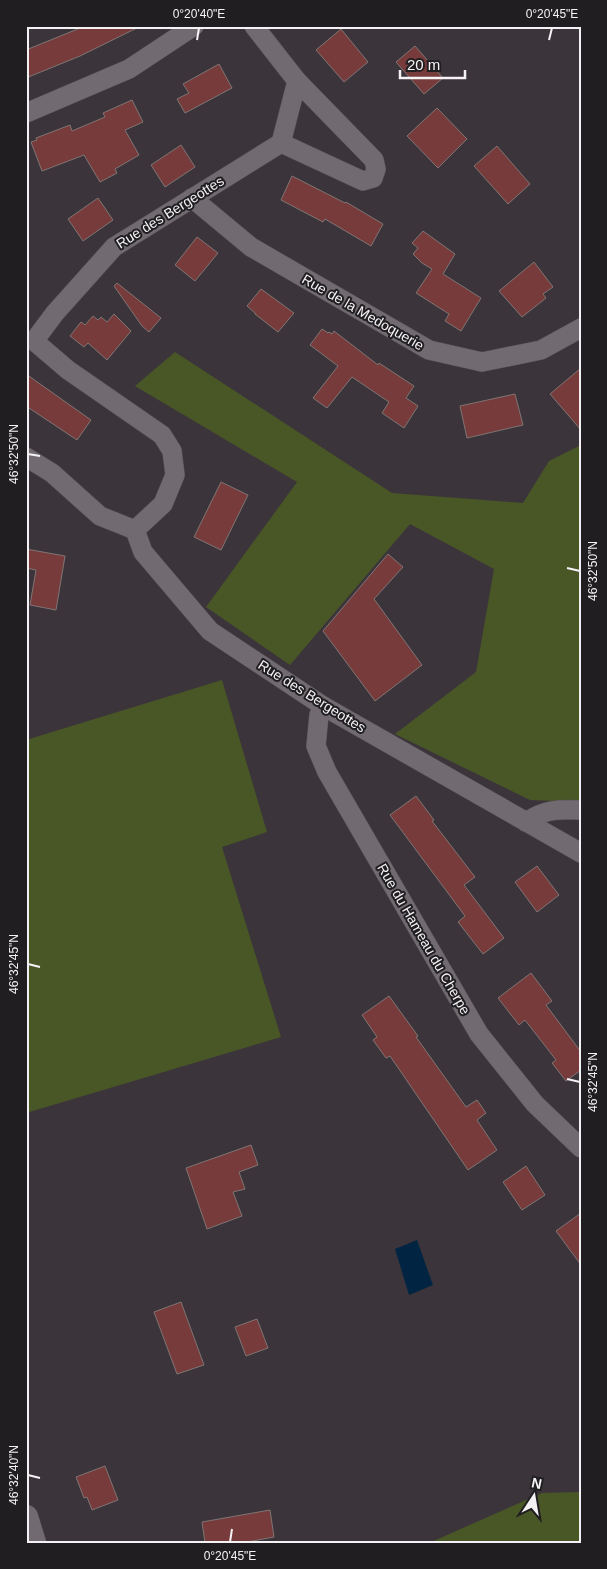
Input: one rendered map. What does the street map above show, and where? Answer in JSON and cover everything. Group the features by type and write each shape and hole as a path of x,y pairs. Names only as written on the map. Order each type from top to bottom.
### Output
{"street":[{"path":"26,113 129,69 194,26"},
{"path":"254,26 298,81 374,160 376,169 373,178 364,182 281,143 298,81"},
{"name":"Rue des Bergeottes","path":"281,143 114,247 30,338 68,370 162,435 172,451 175,475 163,504 135,530 143,552 210,631 323,706 526,822"},
{"name":"Rue de la Medoquerie","path":"192,198 251,247 429,350 482,362 541,350 581,328"},
{"path":"26,458 52,473 100,516 135,530"},
{"name":"Rue du Hameau du Cherpe","path":"323,706 319,715 316,746 327,772 479,1034 535,1104 581,1148"},
{"path":"581,810 558,809 537,814 526,822 581,853"}],"green space":[{"path":"175,352 392,493 523,503 549,461 581,445 581,802 530,800 395,734 476,672 494,569 410,524 290,665 206,607 297,482 135,386"},
{"path":"222,680 267,832 222,847 281,1037 26,1113 26,740"},
{"path":"581,1492 581,1543 429,1543 542,1493"}],"water":[{"path":"417,1240 433,1285 409,1295 395,1249"}],"building":[{"path":"85,26 141,26 80,56 26,78 26,50"},
{"path":"341,29 368,62 344,82 316,50"},
{"path":"415,46 443,78 424,94 396,62"},
{"path":"219,64 232,88 185,113 177,99 189,93 183,84"},
{"path":"132,100 143,122 125,130 139,155 115,169 117,173 100,182 84,155 42,171 31,142 37,140 36,138 70,125 72,131 105,117 103,113"},
{"path":"437,108 467,139 438,168 407,136"},
{"path":"181,145 195,167 165,187 151,165"},
{"path":"497,146 530,184 508,204 474,166"},
{"path":"292,176 346,202 383,224 371,246 325,219 323,222 281,200"},
{"path":"98,198 113,220 83,241 68,219"},
{"path":"423,231 455,254 443,274 481,298 461,331 445,321 449,314 416,293 432,269 413,254 418,248 412,243"},
{"path":"197,237 218,253 195,281 175,265"},
{"path":"534,262 553,287 543,294 546,298 522,317 499,291"},
{"path":"117,283 161,318 149,332 142,326 114,286"},
{"path":"261,289 294,313 278,332 247,306"},
{"path":"114,314 131,331 107,360 88,343 84,347 70,336 81,322 85,325 93,316 98,320 101,317 107,322"},
{"path":"322,329 332,334 334,331 378,365 379,363 414,386 406,398 418,406 404,428 382,413 389,402 352,377 327,408 313,398 338,366 310,345"},
{"path":"581,368 581,430 550,394"},
{"path":"26,374 91,420 77,440 26,406"},
{"path":"515,394 523,425 467,438 460,406"},
{"path":"221,482 248,495 221,550 194,537"},
{"path":"26,549 65,556 56,610 30,605 36,570 26,568"},
{"path":"388,554 403,567 374,599 422,665 375,701 323,631"},
{"path":"416,796 434,820 432,821 475,877 464,885 504,938 483,954 458,922 465,916 390,815"},
{"path":"537,866 559,895 537,912 515,882"},
{"path":"531,973 552,1001 546,1005 581,1052 581,1070 566,1081 552,1063 556,1060 525,1020 519,1025 498,998"},
{"path":"389,996 466,1107 477,1100 486,1113 477,1120 497,1150 468,1170 390,1056 386,1058 373,1040 377,1037 362,1015"},
{"path":"251,1145 258,1165 239,1172 245,1189 233,1192 242,1216 207,1229 186,1168"},
{"path":"526,1166 545,1195 522,1210 503,1182"},
{"path":"581,1213 581,1265 556,1231"},
{"path":"181,1302 204,1365 177,1374 154,1312"},
{"path":"257,1319 268,1348 246,1356 235,1327"},
{"path":"105,1466 118,1500 92,1510 87,1497 84,1498 76,1477"},
{"path":"270,1510 274,1537 242,1543 205,1543 202,1522"}]}
